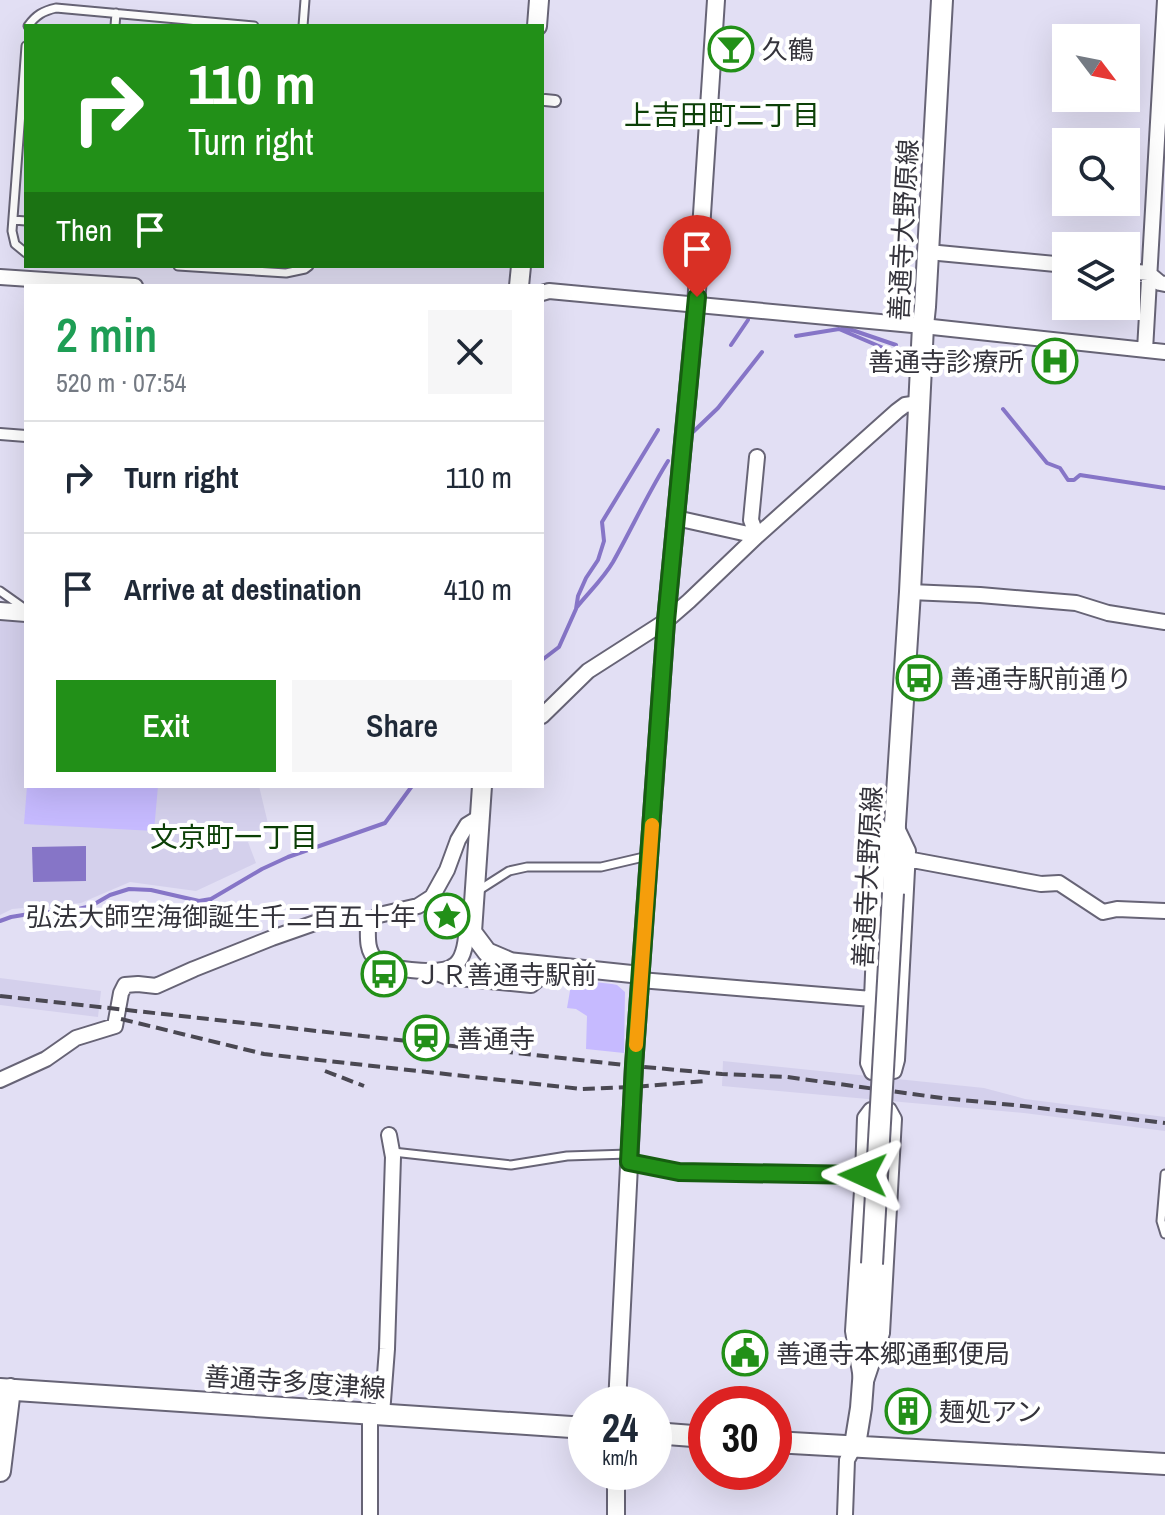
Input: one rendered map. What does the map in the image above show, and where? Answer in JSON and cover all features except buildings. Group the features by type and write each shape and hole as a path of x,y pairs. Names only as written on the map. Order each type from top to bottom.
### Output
{"main road":[{"path":"537,24 539,0"},
{"name":"善通寺大野原線","path":"855,1445 863,1390 872,1264 942,0"},
{"path":"482,788 472,932 487,952 508,961"},
{"path":"0,1471 5,1389"},
{"name":"善通寺多度津線","path":"5,1389 568,1427"},
{"path":"792,1444 1165,1464"}],"street":[{"path":"618,1386 640,978 666,621 696,306 702,114 716,0"},
{"path":"1145,350 1165,0"},
{"path":"928,252 1052,264"},
{"path":"1140,272 1148,273 1165,284"},
{"path":"0,277 105,284"},
{"path":"544,292 923,326 1165,352"},
{"path":"544,714 588,671 666,621 897,411 905,405 919,403"},
{"path":"0,434 24,436"},
{"path":"757,457 751,520 757,536"},
{"path":"676,518 757,536"},
{"path":"910,592 1076,603 1108,613 1165,622"},
{"path":"0,611 24,611"},
{"path":"0,1080 46,1059 76,1038 115,1026 125,985 156,986 332,917 368,923 379,915 418,906 432,897 467,825 480,817"},
{"path":"895,824 908,851 897,1060 894,1071 872,1072 868,1063 878,851 895,824"},
{"path":"452,857 463,852 477,859"},
{"path":"907,859 1041,884 1059,883 1103,912 1117,909 1165,911"},
{"path":"434,972 446,970 458,962 467,945 468,916 474,899"},
{"path":"368,923 368,947 375,958 399,968 434,972 447,977 531,985 545,965"},
{"path":"508,961 640,978 872,999"},
{"path":"871,1110 889,1110 894,1119 882,1333 863,1390 853,1331 865,1118 871,1110"},
{"path":"370,1515 376,1414 387,1349 392,1151 389,1135"},
{"path":"630,1158 679,1172 863,1175"},
{"path":"845,1515 847,1460 855,1445"},
{"path":"616,1490 616,1515"}],"lane":[{"path":"303,24 305,0"},
{"path":"30,24 44,11 56,8 116,13 164,22 209,24"},
{"path":"115,24 116,13"},
{"path":"24,92 15,186 20,220 12,231 15,244 24,251"},
{"path":"15,186 24,187"},
{"path":"233,268 286,273 306,268"},
{"path":"0,591 24,609"},
{"path":"474,899 509,871 527,867 601,867 649,855"},
{"path":"392,1151 511,1165 567,1156 630,1158"},
{"path":"1165,1174 1161,1221 1165,1234"}],"shaded area":[{"path":"0,621 24,622 24,788 259,788 270,832 248,842 256,863 196,891 130,882 81,903 12,909 0,915"},
{"path":"27,788 158,788 154,831 24,824"},
{"path":"86,846 86,881 33,882 32,847"},
{"path":"0,978 101,991 98,1017 0,1005"},
{"path":"577,980 617,985 625,992 624,1053 586,1049 587,1016 576,1009 567,1008 571,985"},
{"path":"723,1061 984,1088 1025,1099 1165,1117 1165,1131 1024,1113 722,1086"}],"waterway":[{"path":"731,345 748,320"},
{"path":"796,336 839,329 895,353"},
{"path":"841,329 896,345"},
{"path":"693,432 718,408 762,352"},
{"path":"1003,409 1047,463 1060,468 1068,480 1080,475 1165,488"},
{"path":"544,658 559,647 586,578 598,560 604,541 602,522 658,430"},
{"path":"577,607 613,562 668,461"},
{"path":"0,921 91,906 129,889 151,890 199,901 211,899 288,857 385,823 411,788"}],"railway":[{"path":"0,996 634,1066 787,1077 1165,1123"},
{"path":"121,1019 264,1054 582,1089 707,1081"},
{"path":"325,1071 364,1086"}],"slow traffic":[{"path":"636,1045 652,825"}],"place":[{"name":"久鶴","path":"731,49"},
{"name":"善通寺診療所","path":"1055,361"},
{"name":"善通寺駅前通り","path":"919,678"},
{"name":"弘法大師空海御誕生千二百五十年","path":"447,916"},
{"name":"ＪＲ善通寺駅前","path":"384,974"},
{"name":"善通寺","path":"426,1038"},
{"name":"善通寺本郷通郵便局","path":"745,1353"},
{"name":"麺処アン","path":"908,1411"}],"district":[{"name":"上吉田町二丁目","path":"722,115"},
{"name":"文京町一丁目","path":"234,837"}],"route":[{"path":"697,297 666,621 629,1162 679,1172 863,1175"}]}
